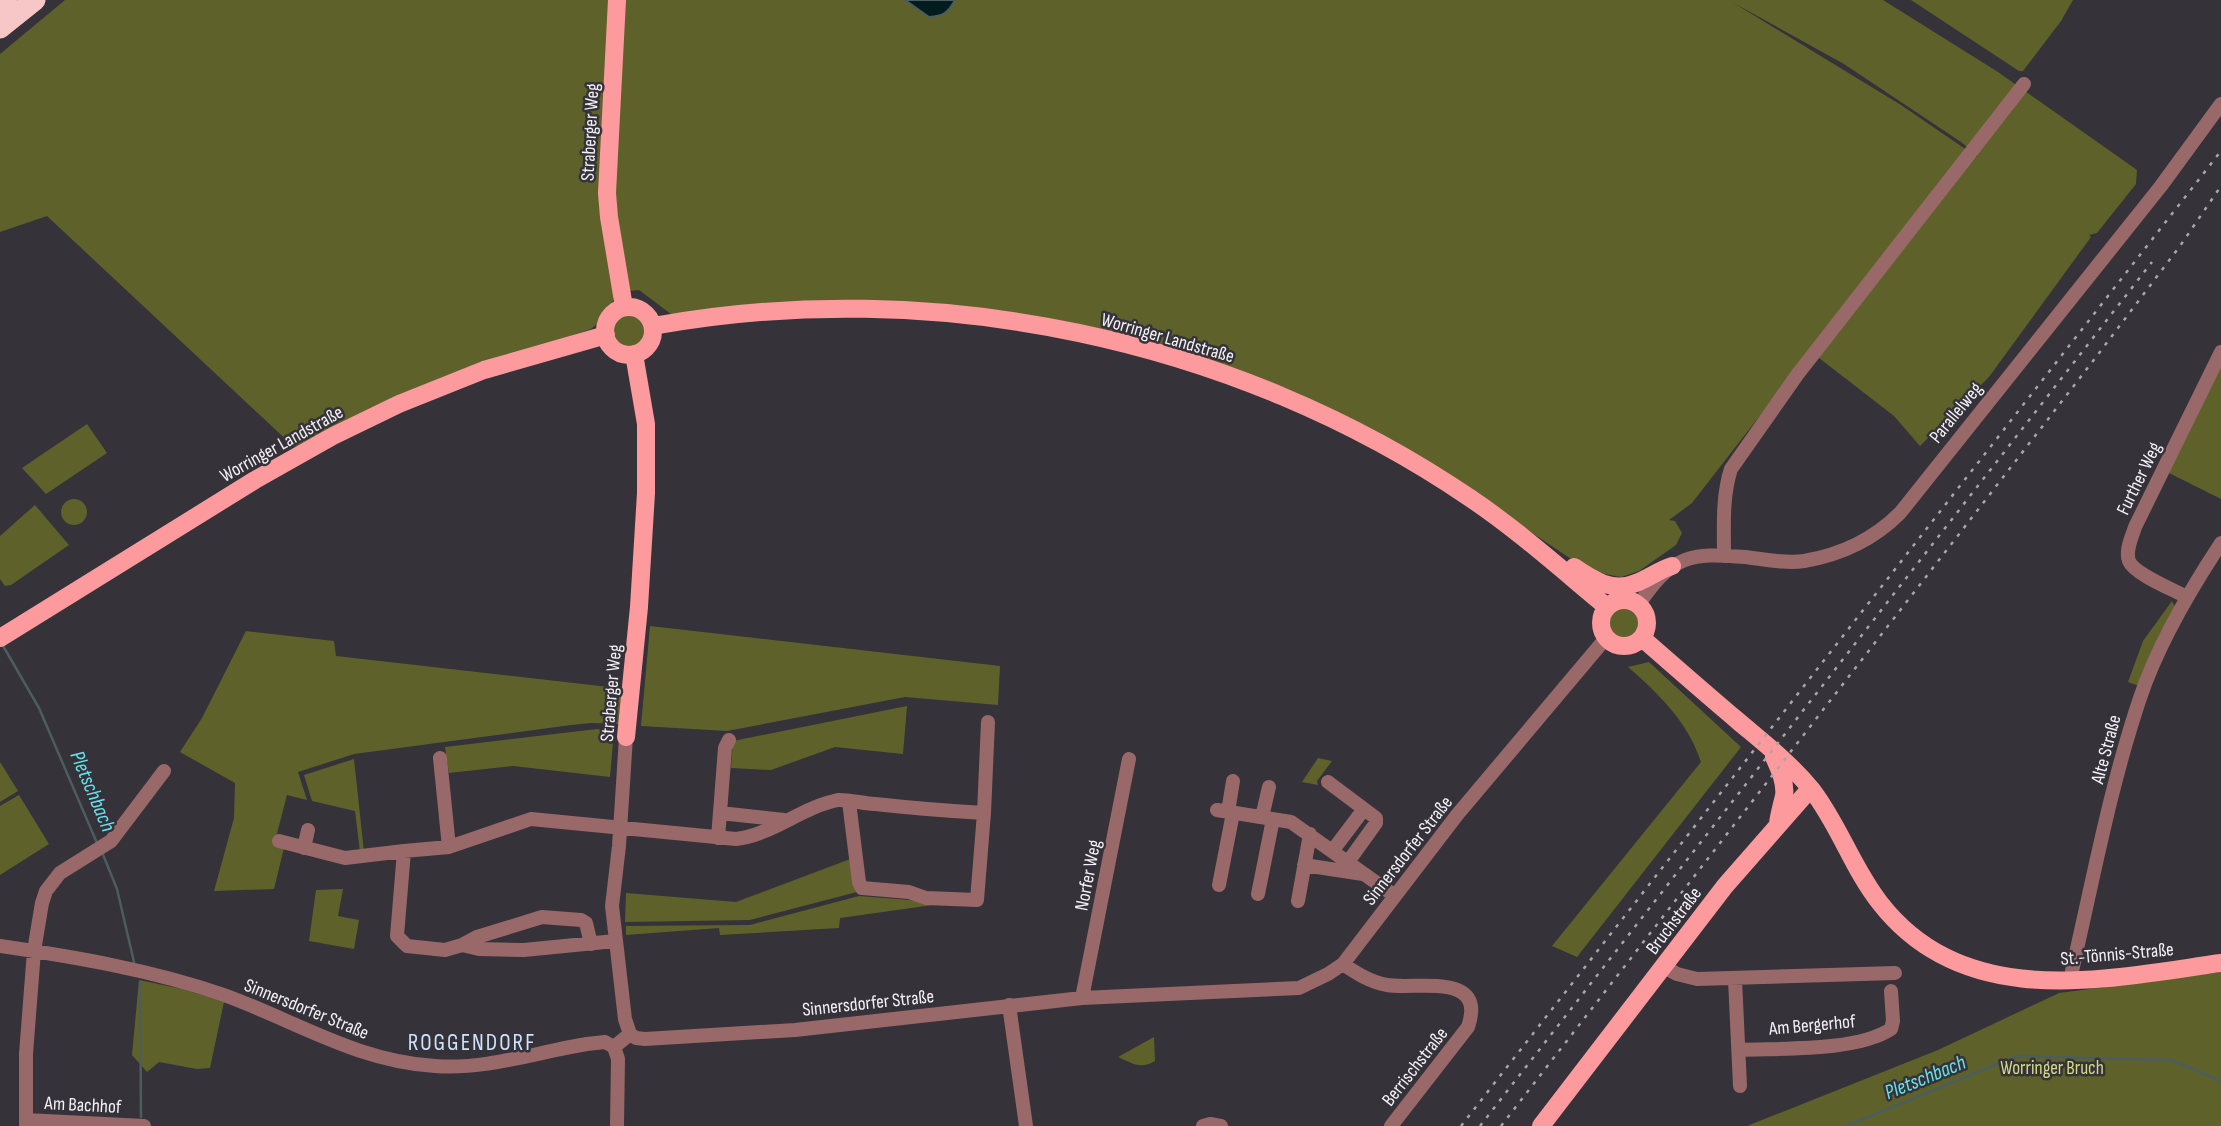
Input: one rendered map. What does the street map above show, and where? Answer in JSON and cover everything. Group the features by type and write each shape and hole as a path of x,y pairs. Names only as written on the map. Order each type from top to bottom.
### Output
{"highway":[{"path":"0,28 35,0"}],"main road":[{"name":"Straberger Weg","path":"617,0 607,193 624,307"},
{"path":"624,307 634,307 642,311 653,326 651,341 641,352 634,354 626,355 613,348 606,335 608,321 617,310 624,307"},
{"name":"Worringer Landstraße","path":"653,326 763,312 899,310 984,317 1045,326 1158,353 1248,382 1335,420 1399,454 1529,541 1607,607"},
{"name":"Worringer Landstraße","path":"6,634 255,480 333,436 399,404 484,370 606,335"},
{"name":"Straberger Weg","path":"626,737 639,607 646,494 646,424 634,354"},
{"path":"1529,541 1550,549 1597,582 1612,587 1638,583 1657,571 1672,566"},
{"path":"1622,599 1639,604 1647,616 1648,624 1642,638 1628,646 1613,643 1606,638 1601,622 1607,607 1622,599"},
{"path":"1642,638 1770,749 1810,789"},
{"path":"1770,749 1784,785 1778,824"},
{"name":"St.-Tönnis-Straße","path":"1810,789 1834,822 1858,869 1879,902 1916,939 1951,960 1993,975 2072,981 2221,963"},
{"name":"Bruchstraße","path":"1541,1126 1725,886 1810,789"}],"street":[{"path":"1724,556 1725,498 1731,469 1762,427 1779,398 2024,84"},
{"name":"Parallelweg","path":"1672,566 1687,559 1724,556 1802,561 1843,551 1884,528 1899,513 2152,197 2221,104"},
{"name":"Further Weg","path":"2187,597 2135,569 2129,561 2128,550 2135,527 2221,352"},
{"name":"Alte Straße","path":"2072,981 2108,813 2136,708 2187,597 2221,543"},
{"path":"1639,604 1657,580 1672,566"},
{"name":"Sinnersdorfer Straße","path":"630,1034 645,1039 737,1034 1082,998 1298,988 1342,964 1457,815 1606,638"},
{"path":"849,802 859,882 863,888 909,892 926,898 976,900 984,813 988,722"},
{"name":"Straberger Weg","path":"626,737 612,906 625,1019 630,1034"},
{"path":"718,838 725,748 729,740"},
{"path":"440,758 449,847"},
{"name":"Norfer Weg","path":"1082,998 1129,759"},
{"path":"26,1123 26,1054 34,951 46,891 60,873 100,849 124,827 164,771"},
{"path":"1219,885 1226,811 1233,781"},
{"path":"1328,782 1376,818 1376,823 1348,862"},
{"path":"1258,894 1268,818 1269,787"},
{"path":"279,841 345,858 361,857 449,847 531,819 718,838 743,838 840,799 849,802 984,813"},
{"path":"1333,850 1364,809"},
{"path":"1226,811 1291,822 1395,896"},
{"path":"720,813 784,820"},
{"path":"303,848 308,830"},
{"path":"1298,901 1310,834"},
{"path":"404,851 397,936 407,946 445,950 541,917 581,920 586,923 591,944"},
{"path":"1304,865 1361,876 1364,874"},
{"path":"462,946 524,950 615,941"},
{"name":"Sinnersdorfer Straße","path":"0,946 192,984 255,1007 339,1045 406,1063 463,1067 587,1044 605,1042 614,1047"},
{"name":"Berrischstraße","path":"1342,964 1371,981 1387,985 1452,987 1462,993 1469,1003 1471,1016 1468,1027 1391,1126"},
{"path":"1664,967 1677,974 1697,979 1895,973"},
{"path":"1735,979 1740,1086"},
{"name":"Am Bergerhof","path":"1739,1050 1839,1045 1877,1036 1891,1029 1891,991"},
{"path":"1009,1005 1025,1126"},
{"path":"617,1126 618,1059 614,1047 630,1034"},
{"name":"Am Bachhof","path":"26,1123 144,1126"},
{"path":"1203,1126 1221,1126"}],"green space":[{"path":"65,0 1883,0 1998,72 2137,170 2136,184 2097,233 2089,235 2091,237 1989,377 1920,446 1894,416 1810,351 1692,503 1669,520 1675,521 1682,533 1676,545 1639,571 1621,577 1589,571 1437,469 1328,411 1016,315 685,315 671,314 639,290 615,292 607,312 591,329 402,395 294,447 47,216 0,232 0,54","holes":["1732,2 1844,64 1961,142 1977,157 1901,105"]},
{"path":"1911,0 2073,0 2061,21 2023,71 2019,71"},
{"path":"629,314 641,319 646,331 641,343 629,348 617,343 612,331 617,319"},
{"path":"2221,358 2221,499 2165,471"},
{"path":"87,424 107,453 46,494 22,468"},
{"path":"74,499 83,503 87,512 83,521 74,525 65,521 61,512 65,503"},
{"path":"35,505 69,545 11,585 5,586 0,579 0,536"},
{"path":"2172,601 2176,610 2139,686 2128,682 2143,641"},
{"path":"1624,604 1637,609 1642,622 1637,635 1624,640 1611,635 1606,622 1611,609"},
{"path":"650,626 1000,666 998,705 905,697 727,731 641,726"},
{"path":"246,631 334,641 336,656 626,689 621,724 571,725 354,754 298,772 307,800 287,795 274,845 284,848 274,889 214,891 234,818 235,783 180,752 202,718"},
{"path":"1649,662 1741,747 1577,957 1552,946 1701,762 1680,721 1661,698 1628,667"},
{"path":"907,706 903,754 835,747 771,770 731,768 733,741"},
{"path":"597,729 614,731 610,777 513,766 449,773 445,747"},
{"path":"1318,758 1332,761 1317,781 1318,785 1302,782"},
{"path":"354,759 364,852 360,852 355,811 312,801 304,775"},
{"path":"0,762 18,791 0,802"},
{"path":"19,795 49,844 0,875 0,806"},
{"path":"853,858 857,892 750,920 625,922 626,893 736,902"},
{"path":"343,889 338,916 359,920 354,949 309,941 316,890"},
{"path":"859,896 947,903 840,918 839,928 720,935 719,928 626,935 626,926 750,925"},
{"name":"Worringer Bruch","path":"2221,972 2221,1126 1747,1126 1938,1050 2059,993"},
{"path":"139,980 224,1002 210,1068 197,1069 159,1062 147,1072 132,1055"},
{"path":"1154,1037 1155,1061 1150,1064 1140,1065 1118,1057"}],"shaded area":[{"path":"905,0 955,0 945,13 929,17"}],"waterway":[{"name":"Pletschbach","path":"2,644 39,708 97,843"},
{"name":"Pletschbach","path":"102,852 117,889 134,962"},
{"name":"Pletschbach","path":"140,983 141,1117"},
{"name":"Pletschbach","path":"1846,1126 2017,1056 2171,1060 2221,1081"}],"railway":[{"path":"1461,1126 2221,151"},
{"path":"1501,1126 2093,361 2180,246 2221,186"},
{"path":"1480,1126 2152,262"}],"district":[{"name":"ROGGENDORF","path":"472,1042"}]}
